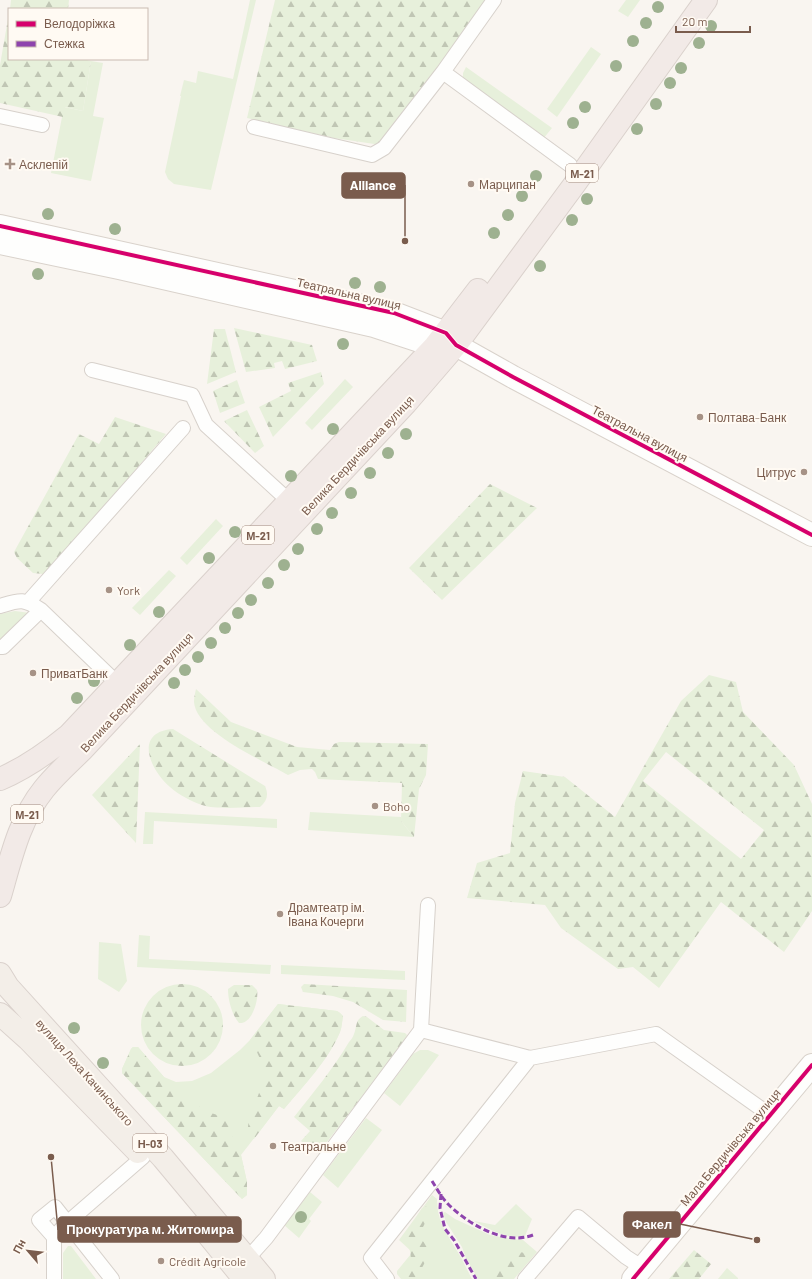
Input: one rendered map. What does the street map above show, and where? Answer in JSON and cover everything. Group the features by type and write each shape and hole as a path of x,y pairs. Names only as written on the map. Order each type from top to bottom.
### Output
{"highway":[{"name":"Велика Бердичівська вулиця","path":"0,895 19,830 29,811 44,789 406,403 446,341 570,165 690,0"},
{"name":"Велика Бердичівська вулиця","path":"0,779 22,769 42,757 69,735 289,501 446,341 569,191 706,0"}],"main road":[{"name":"вулиця Леха Качинського","path":"0,974 8,987 163,1158 246,1269"},
{"name":"вулиця Леха Качинського","path":"0,1014 28,1039 143,1157 246,1269 264,1279"}],"street":[{"name":"Театральна вулиця","path":"0,226 382,309 446,341 812,535"},
{"name":"Театральна вулиця","path":"0,243 446,341"},
{"name":"Мала Бердичівська вулиця","path":"638,1273 812,1065"}],"lane":[{"path":"254,127 372,154 384,148 443,72 494,0"},
{"path":"443,72 570,165"},
{"path":"0,116 42,125"},
{"path":"92,370 192,395 206,425 289,501"},
{"path":"29,601 183,428"},
{"path":"0,606 15,601 29,601 41,610 118,684"},
{"path":"0,647 3,647 41,610"},
{"path":"246,1269 266,1238 421,1030 428,905"},
{"path":"421,1030 530,1058 656,1034 770,1115"},
{"path":"387,1279 372,1258 530,1058"},
{"path":"54,1237 67,1223 143,1157"},
{"path":"54,1279 54,1237 39,1220 55,1207 112,1279"},
{"path":"525,1279 578,1217 626,1257 638,1273"}],"green space":[{"path":"11,0 69,0 68,8 10,8"},
{"path":"250,0 256,0 211,190 174,184 168,179 165,172 184,80 196,83 198,71 233,79"},
{"path":"275,0 489,0 381,145 334,138 247,118"},
{"path":"626,0 640,0 628,17 618,11"},
{"path":"8,19 8,60 91,61 83,111 65,107 63,117 0,103 0,65"},
{"path":"591,47 601,54 557,117 547,109"},
{"path":"91,61 103,63 93,116 104,118 91,181 51,173 64,107 83,111"},
{"path":"466,67 552,128 543,139 463,84 463,73"},
{"path":"234,328 312,345 317,361 285,369 282,361 274,363 275,368 246,372"},
{"path":"214,329 225,329 236,372 207,384"},
{"path":"321,372 324,384 273,437 259,407 291,391 288,383"},
{"path":"345,379 353,387 312,430 305,423"},
{"path":"237,380 245,403 220,413 213,391"},
{"path":"247,410 264,446 255,453 224,421"},
{"path":"115,417 166,434 62,558 43,574 33,573 17,558 14,552 79,434 99,444"},
{"path":"490,484 537,508 442,600 409,568"},
{"path":"216,519 223,526 187,565 180,558"},
{"path":"169,570 176,576 140,615 132,608"},
{"path":"15,611 30,613 0,643 0,614"},
{"path":"709,675 736,682 743,712 794,765 812,804 812,911 784,952 721,902 659,988 633,967 618,969 561,928 545,905 467,898 477,863 510,853 515,803 523,771 565,777 615,817 681,701","holes":["666,752 764,830 741,859 643,781"]},
{"path":"196,689 231,722 297,747 330,750 334,744 339,742 428,744 426,775 419,789 414,837 401,821 402,783 318,779 312,769 300,770 288,775 248,754 218,735 206,724 198,713 194,702"},
{"path":"173,729 265,786 267,798 260,807 208,807 189,800 174,790 156,771 149,753 149,744 153,737 161,732"},
{"path":"140,744 136,843 92,795"},
{"path":"145,812 277,819 277,828 154,821 153,844 143,844"},
{"path":"310,812 401,817 401,821 414,837 308,830"},
{"path":"139,935 150,936 149,959 271,965 270,974 137,967"},
{"path":"99,942 121,944 127,981 119,992 98,979"},
{"path":"281,965 405,971 405,980 281,974"},
{"path":"182,984 198,987 211,996 220,1009 223,1025 220,1041 211,1054 198,1063 182,1066 166,1063 153,1054 144,1041 141,1025 144,1009 153,996 166,987"},
{"path":"304,984 407,990 406,1022 383,1020 353,1002 333,996 303,992 301,987"},
{"path":"234,985 252,985 257,990 257,999 254,1011 244,1023 239,1023 232,1012 228,989"},
{"path":"278,1004 337,1011 343,1016 342,1026 335,1043 315,1072 284,1109 279,1106 241,1155 247,1182 247,1195 242,1199 122,1073 122,1069 131,1049 133,1047 138,1047 164,1077 176,1082 192,1081 211,1073 240,1050 250,1040"},
{"path":"278,1004 337,1011 343,1016 342,1026 335,1043 315,1072 284,1109 279,1106 254,1139 250,1138 247,1134 249,1119 264,1080 262,1063 250,1040"},
{"path":"363,1016 367,1017 384,1030 405,1033 407,1035 404,1042 320,1151 314,1151 301,1141 310,1131 294,1117 336,1062 353,1037 357,1024"},
{"path":"133,1047 138,1047 184,1098 211,1113 230,1119 233,1124 232,1141 241,1155 247,1182 247,1195 242,1199 122,1073 122,1069"},
{"path":"420,1050 428,1050 439,1055 400,1106 384,1093 413,1054"},
{"path":"366,1118 382,1130 338,1188 323,1175"},
{"path":"310,1192 322,1202 309,1219 311,1221 299,1238 284,1225"},
{"path":"432,1195 437,1199 438,1212 444,1229 472,1279 401,1279 397,1274 397,1271 411,1254 411,1251 399,1240"},
{"path":"516,1204 532,1219 525,1236 518,1237 505,1235 474,1221 495,1225"},
{"path":"428,1206 430,1210 420,1233 422,1240 428,1246 429,1255 418,1275 419,1279 404,1279 404,1272 410,1262 411,1257 405,1235 422,1208"},
{"path":"445,1212 455,1219 490,1235 523,1240 537,1252 514,1279 478,1279 466,1258 462,1247 446,1222 443,1213"},
{"path":"68,1246 71,1246 96,1279 63,1279 63,1253"},
{"path":"694,1250 711,1264 699,1279 669,1279"},
{"path":"518,1252 527,1253 530,1260 512,1279 490,1279 492,1273 506,1258"},
{"path":"727,1268 738,1278 738,1279 718,1279"}],"marked path":[{"path":"432,1181 448,1204 456,1212 476,1225 488,1231 511,1238 522,1238 533,1235"},
{"path":"441,1194 440,1208 445,1229 454,1240 476,1279"}],"cycle path":[{"path":"0,226 394,313 446,333 456,345 513,377 812,535"},
{"path":"633,1279 812,1065"}],"place":[{"name":"Асклепій","path":"10,164"},
{"name":"Марципан","path":"471,184"},
{"name":"Alliance","path":"405,241"},
{"name":"Полтава-Банк","path":"700,417"},
{"name":"Цитрус","path":"804,472"},
{"name":"York","path":"109,590"},
{"name":"ПриватБанк","path":"33,673"},
{"name":"Boho","path":"375,806"},
{"name":"Драмтеатр ім. Івана Кочерги","path":"280,914"},
{"name":"Театральне","path":"273,1146"},
{"name":"Прокуратура м. Житомира","path":"51,1157"},
{"name":"Факел","path":"757,1240"},
{"name":"Crédit Agricole","path":"161,1261"}]}
